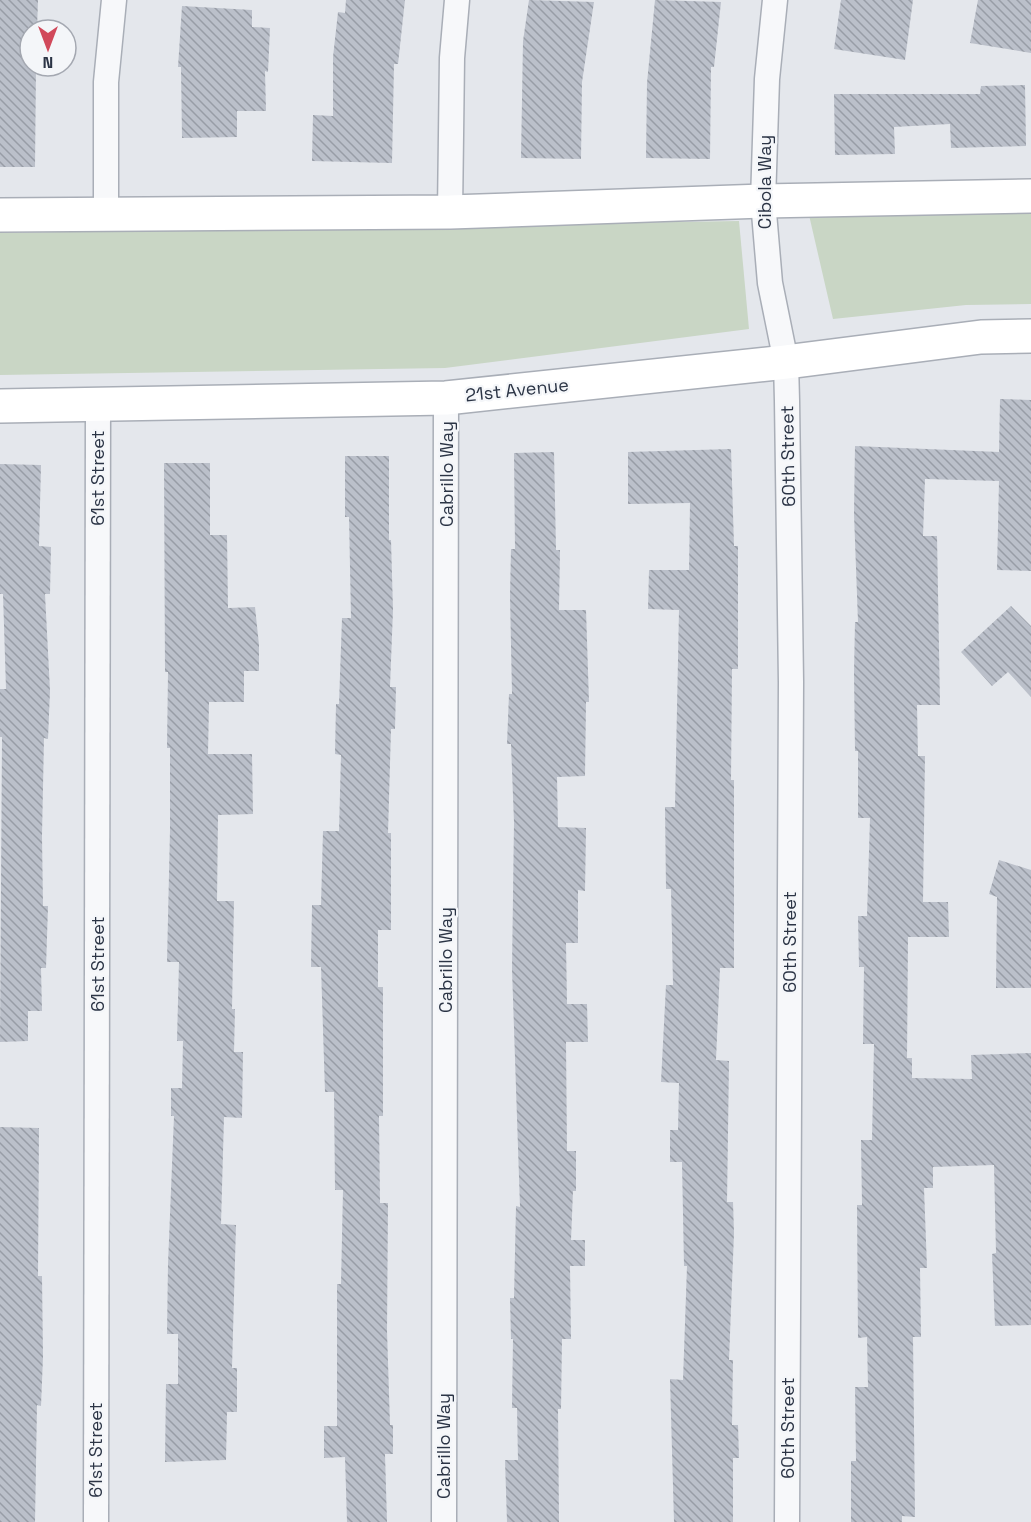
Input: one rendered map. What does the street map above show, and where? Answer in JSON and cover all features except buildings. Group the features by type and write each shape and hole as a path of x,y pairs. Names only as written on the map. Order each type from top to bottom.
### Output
{"street":[{"path":"106,214 106,82 114,0"},
{"path":"450,212 452,57 458,0"},
{"name":"Cibola Way","path":"775,0 767,79 763,201 770,283 786,362"},
{"path":"0,215 450,212 763,201 1031,196"},
{"name":"21st Avenue","path":"0,406 446,398 786,362 981,337 1031,336"},
{"name":"60th Street","path":"786,362 791,682 787,1522"},
{"name":"Cabrillo Way","path":"444,1522 446,398"},
{"name":"61st Street","path":"96,1522 98,406"}],"green space":[{"path":"1031,213 1031,304 966,305 833,319 809,215"},
{"path":"739,221 749,329 445,368 0,375 0,233"}]}
